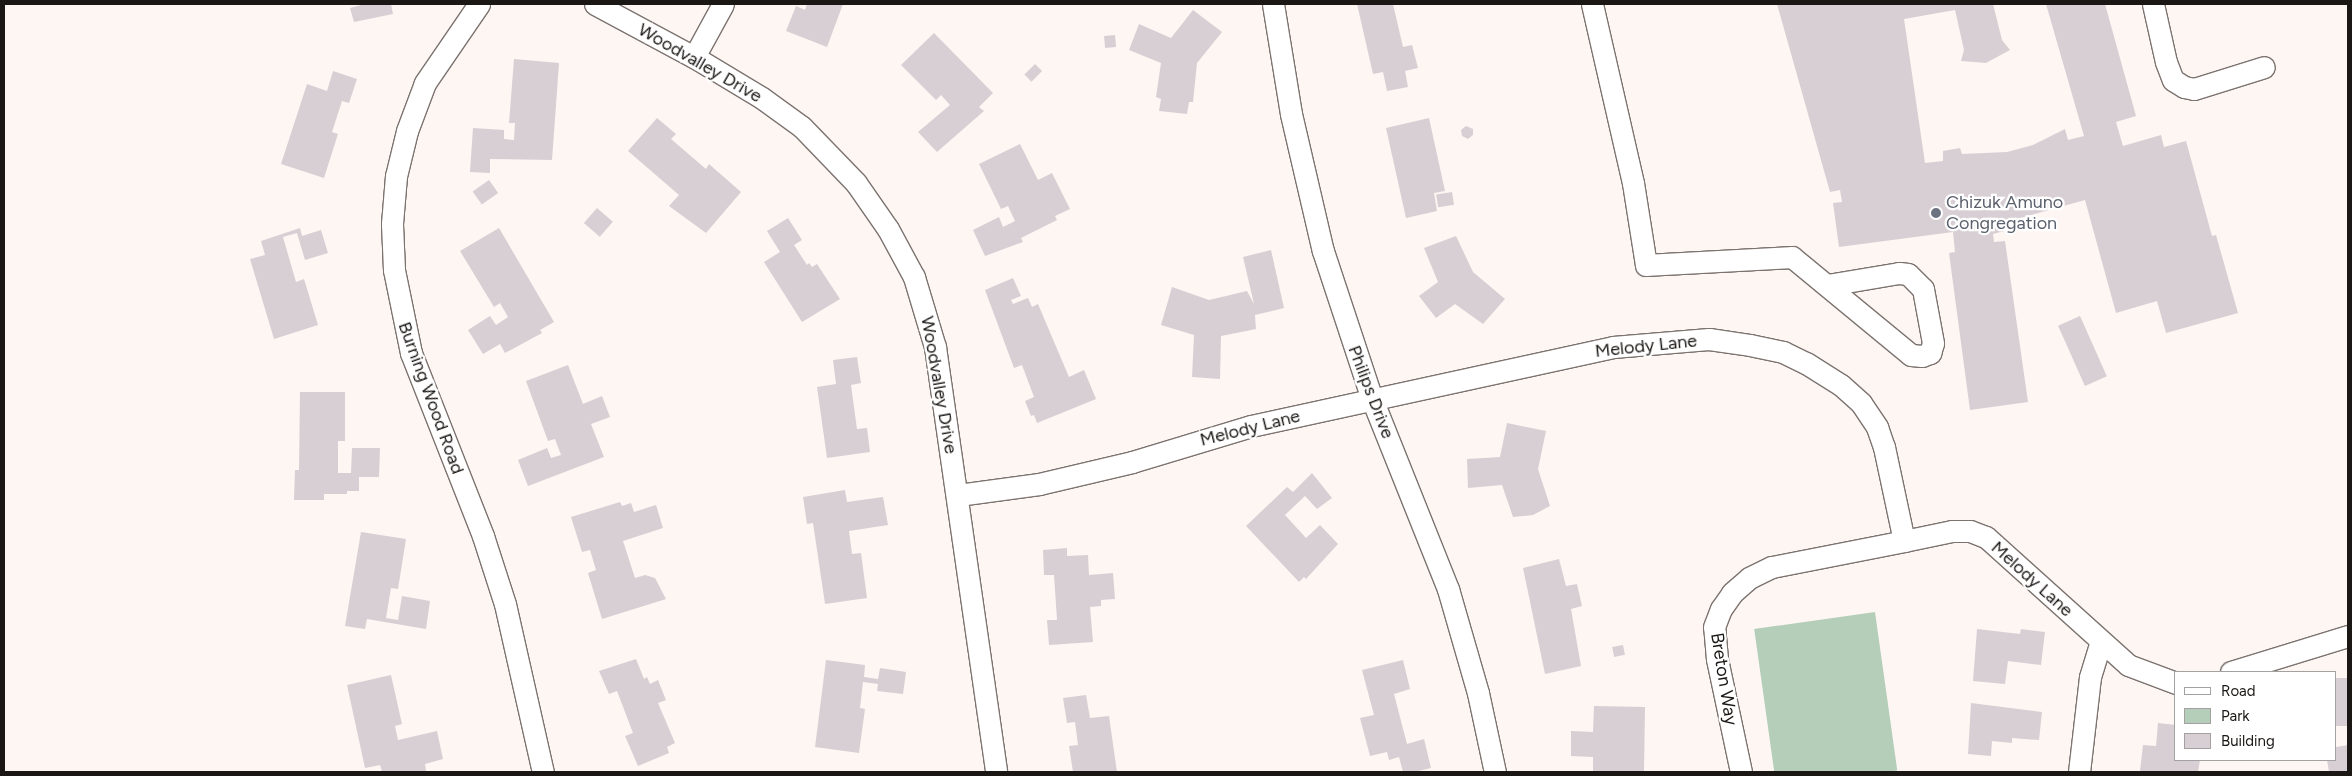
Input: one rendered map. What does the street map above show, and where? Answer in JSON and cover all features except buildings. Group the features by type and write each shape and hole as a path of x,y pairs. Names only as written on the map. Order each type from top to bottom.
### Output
{"street":[{"name":"Burning Wood Road","path":"479,4 425,83 407,131 396,176 392,224 394,270 411,353 483,536 505,604 543,772"},
{"name":"Woodvalley Drive","path":"595,4 694,57 762,98 802,127 833,156 888,229 914,277 926,309 935,346 958,495 996,772"},
{"path":"694,57 722,4"},
{"name":"Philips Drive","path":"1273,4 1291,114 1309,196 1343,316 1372,399 1448,589 1478,693 1496,772"},
{"path":"1592,4 1633,183 1646,265 1792,257 1911,355 1922,356 1930,352 1933,344 1923,288 1908,274 1899,273 1827,285"},
{"path":"2153,4 2166,62 2173,80 2184,87 2194,89 2264,68"},
{"name":"Melody Lane","path":"958,495 1039,484 1251,426 1612,347 1709,339 1783,352 1841,385 1861,403 1872,419 1884,447 1904,540 1952,531 1970,531 1986,537 2128,665 2174,682"},
{"name":"Breton Way","path":"1741,772 1717,659 1714,627 1728,598 1750,578 1772,567 1904,540"},
{"path":"2234,671 2348,636"},
{"path":"2078,772 2090,677 2102,642"}],"green space":[{"path":"1875,612 1897,770 1774,772 1754,629"}],"place":[{"name":"Chizuk Amuno Congregation","path":"1936,213"}]}
